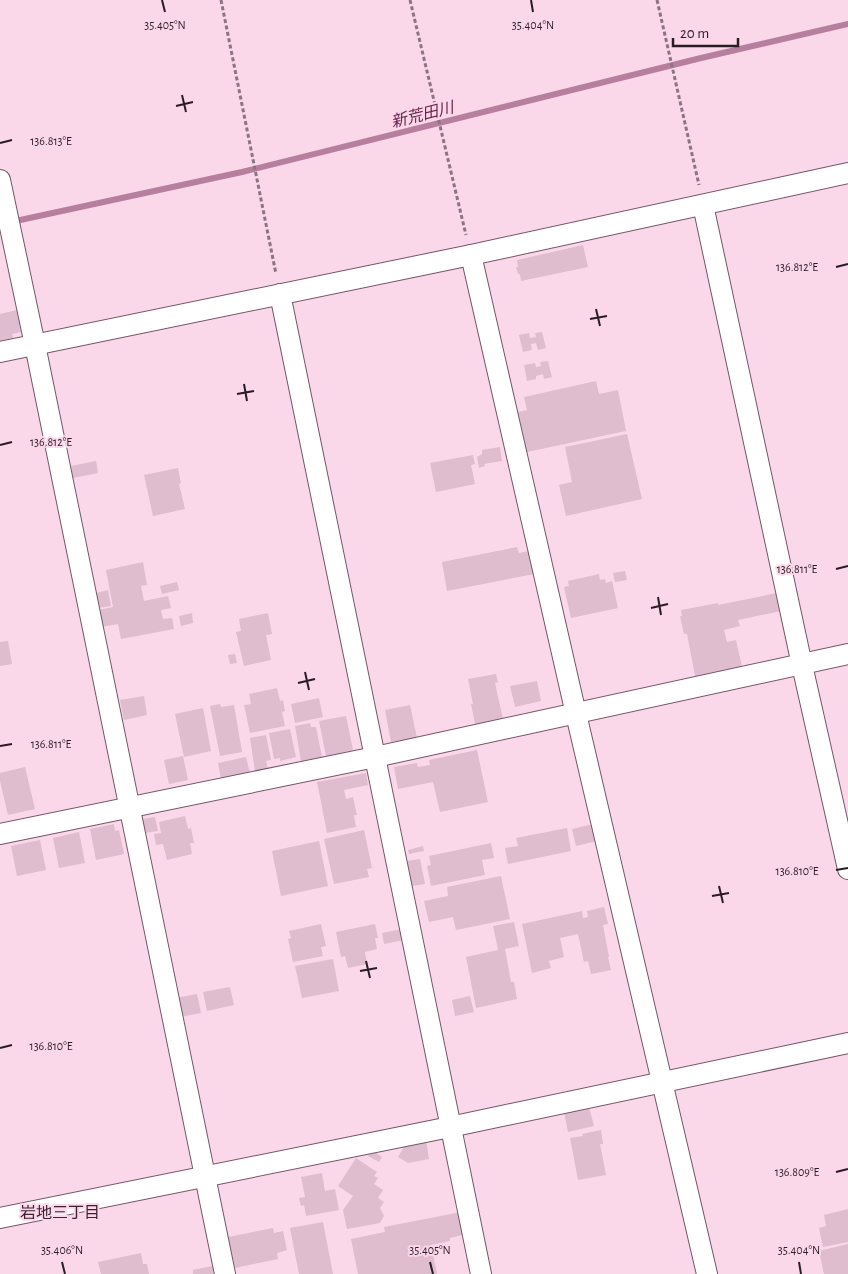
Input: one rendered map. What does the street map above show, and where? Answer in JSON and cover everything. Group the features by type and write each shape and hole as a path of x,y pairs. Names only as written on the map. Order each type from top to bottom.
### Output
{"street":[{"path":"0,352 470,255 848,173"},
{"path":"0,180 225,1274"},
{"path":"703,205 848,869"},
{"path":"470,255 707,1274"},
{"path":"280,294 480,1274"},
{"path":"0,834 375,757 848,654"},
{"path":"0,1218 450,1127 848,1043"}],"path":[{"path":"221,0 280,294"},
{"path":"410,0 470,255"},
{"path":"657,0 703,205"}],"building":[{"path":"583,245 588,267 521,281 516,267 518,267 517,260"},
{"path":"17,310 21,332 12,334 13,338 0,341 0,314"},
{"path":"542,332 546,348 538,350 536,343 531,344 532,350 523,352 519,335 529,333 530,338 536,337 535,333"},
{"path":"548,361 552,377 544,379 543,374 536,376 536,379 527,381 524,365 535,363 536,367 541,366 540,362"},
{"path":"596,381 599,394 618,390 626,431 527,452 518,412 527,410 524,397"},
{"path":"627,434 642,499 566,516 559,485 572,482 565,447"},
{"path":"500,447 502,461 484,464 485,466 479,468 477,457 482,454 482,450"},
{"path":"473,455 475,464 471,465 475,484 436,492 430,463"},
{"path":"96,461 98,473 73,478 71,466"},
{"path":"178,468 181,483 179,484 185,509 153,516 144,475"},
{"path":"517,547 519,553 529,551 534,574 447,591 442,562"},
{"path":"143,562 147,585 141,586 144,601 168,596 171,608 161,610 163,619 172,618 174,629 121,639 118,624 101,627 98,610 113,607 106,570"},
{"path":"625,571 627,580 615,582 613,573"},
{"path":"599,574 600,580 605,579 606,583 612,581 618,608 571,618 564,587 569,586 568,581"},
{"path":"177,582 179,590 162,594 160,586"},
{"path":"108,590 111,606 98,608 96,593"},
{"path":"777,593 781,611 738,620 740,626 724,630 727,642 736,640 743,671 696,681 687,634 684,634 680,616 682,616 681,610 718,603 718,605"},
{"path":"192,613 193,623 181,626 179,616"},
{"path":"268,613 272,634 266,635 271,660 244,666 236,632 241,631 239,619"},
{"path":"8,641 12,664 0,666 0,642"},
{"path":"235,654 237,663 230,664 228,655"},
{"path":"496,674 498,682 495,683 503,719 475,724 468,679"},
{"path":"537,681 541,701 515,707 510,686"},
{"path":"277,688 280,701 283,700 285,711 282,712 285,726 250,733 244,705 251,704 249,694"},
{"path":"144,696 147,715 124,720 120,700"},
{"path":"319,698 323,717 295,723 291,704"},
{"path":"220,704 221,707 234,705 242,752 220,756 210,706"},
{"path":"410,705 417,738 391,742 385,710"},
{"path":"203,708 211,751 184,757 175,714"},
{"path":"346,716 353,750 326,756 319,721"},
{"path":"310,723 311,727 316,727 322,757 301,761 295,726"},
{"path":"290,729 296,757 280,761 280,758 274,759 269,733"},
{"path":"266,735 271,760 266,761 268,769 255,771 250,738"},
{"path":"477,750 488,802 440,812 433,782 398,789 394,767 417,763 418,767 430,765 429,760"},
{"path":"183,756 188,780 169,784 164,760"},
{"path":"246,757 250,773 221,779 218,763"},
{"path":"25,767 35,809 8,815 0,773"},
{"path":"366,773 368,785 344,790 346,799 353,797 357,815 354,815 356,827 327,833 317,782"},
{"path":"185,816 188,829 191,828 194,843 190,843 192,854 167,860 163,844 156,845 154,834 161,833 159,822"},
{"path":"155,817 158,831 145,833 142,819"},
{"path":"114,824 115,831 119,830 124,854 96,860 90,829"},
{"path":"593,824 597,841 576,846 572,829"},
{"path":"567,828 571,851 508,864 505,848 518,846 516,838"},
{"path":"364,830 372,868 367,869 369,877 334,884 324,839"},
{"path":"79,832 85,863 59,868 53,838"},
{"path":"40,840 46,870 17,876 11,846"},
{"path":"319,841 328,886 281,896 272,851"},
{"path":"491,843 494,858 482,860 485,875 431,886 427,866 431,865 429,856"},
{"path":"423,846 424,851 409,854 408,850"},
{"path":"420,859 425,884 412,886 407,861"},
{"path":"501,876 510,919 456,930 453,917 429,922 424,901 448,896 447,887"},
{"path":"604,907 608,924 603,925 611,970 591,974 588,961 584,962 578,934 560,938 564,957 549,961 551,968 532,973 522,924 582,911 583,918 588,917 587,911"},
{"path":"514,922 519,946 505,949 511,982 514,982 517,999 476,1008 466,957 498,950 493,926"},
{"path":"321,924 326,946 321,947 323,956 293,962 288,939 291,938 289,931"},
{"path":"375,924 378,938 375,938 377,949 365,952 367,964 348,968 345,956 341,957 336,932"},
{"path":"402,929 404,940 384,944 382,933"},
{"path":"333,959 339,991 302,998 295,966"},
{"path":"230,987 234,1005 207,1011 203,992"},
{"path":"197,994 201,1013 180,1017 176,998"},
{"path":"470,996 474,1012 455,1016 452,1000"},
{"path":"589,1107 594,1126 568,1132 564,1112"},
{"path":"601,1130 603,1144 600,1144 606,1175 578,1180 570,1138"},
{"path":"426,1140 429,1159 408,1163 398,1157 405,1145"},
{"path":"372,1150 382,1157 379,1162 368,1156"},
{"path":"356,1158 377,1172 374,1176 378,1178 374,1184 383,1190 378,1198 384,1202 380,1208 384,1216 380,1223 347,1229 343,1210 353,1196 338,1186"},
{"path":"322,1173 325,1191 335,1189 339,1210 306,1216 304,1205 301,1206 299,1198 305,1197 301,1177"},
{"path":"848,1209 848,1242 823,1247 819,1228 826,1226 824,1215"},
{"path":"461,1212 466,1234 450,1238 450,1241 431,1245 437,1274 358,1274 351,1239 385,1232 384,1227"},
{"path":"323,1222 333,1274 299,1274 290,1228"},
{"path":"273,1228 274,1233 283,1231 287,1250 277,1253 278,1259 235,1268 228,1237"},
{"path":"848,1244 848,1274 824,1274 819,1251"},
{"path":"141,1253 143,1264 147,1264 149,1274 101,1274 98,1262"},
{"path":"212,1266 214,1274 193,1274 193,1270"}],"waterway":[{"name":"新荒田川","path":"11,222 242,172 701,58 848,24"}],"district":[{"name":"岩地三丁目","path":"60,1212"}]}
